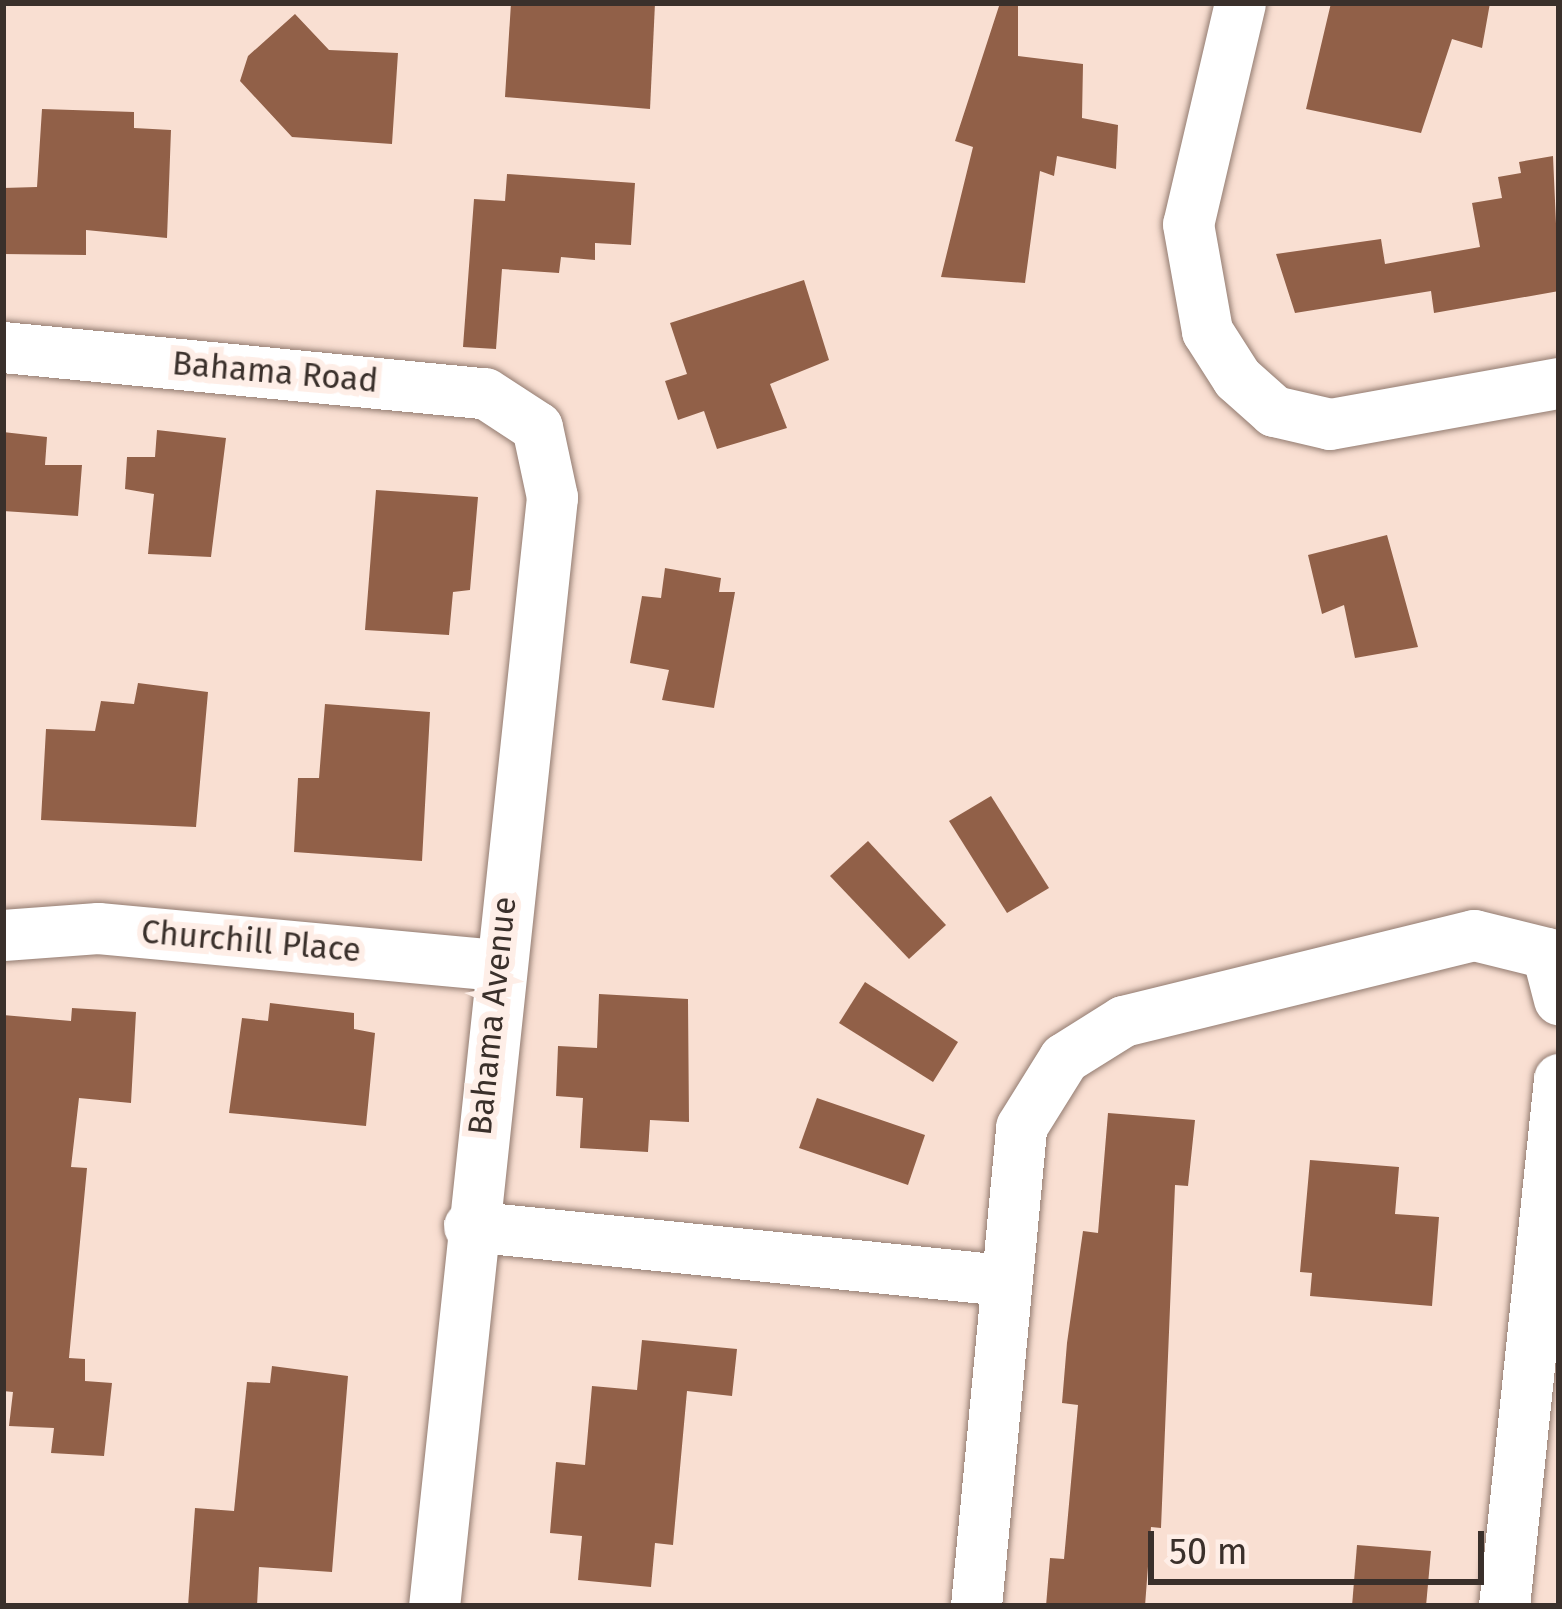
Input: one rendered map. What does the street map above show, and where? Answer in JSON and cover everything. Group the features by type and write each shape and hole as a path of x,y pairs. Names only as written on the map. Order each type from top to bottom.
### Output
{"street":[{"path":"1240,3 1188,224 1207,332 1237,379 1274,411 1330,424 1559,383"},
{"name":"Bahama Road","path":"3,347 485,393 537,427"},
{"name":"Bahama Avenue","path":"434,1606 469,1226 552,496 537,427"},
{"name":"Churchill Place","path":"3,935 98,928 499,964"},
{"path":"976,1606 1003,1280 1021,1127 1064,1058 1123,1021 1474,934 1547,952 1559,999"},
{"path":"1504,1606 1559,1079"},
{"path":"469,1226 1003,1280"}],"building":[{"path":"511,3 655,3 650,109 505,97"},
{"path":"1000,3 1018,3 1018,56 1083,64 1082,118 1118,125 1116,169 1057,156 1054,176 1040,171 1025,283 941,277 973,147 955,141"},
{"path":"1331,3 1490,3 1482,48 1452,39 1421,133 1306,109"},
{"path":"295,14 329,50 398,53 392,144 292,137 240,81 248,56"},
{"path":"42,109 134,112 134,128 171,130 167,238 86,230 86,255 3,254 3,188 37,187"},
{"path":"1553,156 1559,291 1434,313 1431,291 1295,313 1276,254 1381,239 1385,264 1480,247 1472,203 1502,198 1498,177 1521,173 1519,162"},
{"path":"507,174 635,183 631,245 595,243 595,260 561,257 559,273 502,269 496,349 463,347 474,199 505,201"},
{"path":"804,280 829,360 770,384 787,428 717,449 704,411 678,420 665,381 687,374 670,323"},
{"path":"157,430 226,438 211,557 148,554 154,494 125,489 127,457 155,457"},
{"path":"3,432 47,437 45,465 82,465 78,516 3,511"},
{"path":"376,490 478,497 470,590 453,592 449,635 365,630"},
{"path":"1387,535 1418,647 1355,658 1344,605 1322,614 1308,555"},
{"path":"665,568 721,578 719,592 735,592 714,708 662,700 669,670 630,663 642,596 661,598"},
{"path":"138,683 208,692 196,827 41,820 46,729 95,731 101,701 134,704"},
{"path":"325,704 430,712 422,861 294,852 298,778 319,778"},
{"path":"991,796 1049,888 1007,913 949,821"},
{"path":"868,841 946,925 909,959 830,876"},
{"path":"865,982 958,1042 933,1082 839,1023"},
{"path":"599,994 688,999 689,1122 650,1120 648,1152 580,1148 583,1098 556,1096 558,1046 597,1048"},
{"path":"270,1003 354,1013 354,1029 375,1033 366,1126 229,1113 242,1018 268,1021"},
{"path":"72,1008 136,1012 131,1103 79,1098 71,1167 87,1168 69,1358 85,1359 85,1381 112,1383 104,1456 51,1453 54,1428 9,1426 13,1392 3,1391 3,1015 71,1021"},
{"path":"817,1098 925,1135 908,1185 799,1148"},
{"path":"1108,1113 1195,1120 1188,1186 1175,1185 1161,1528 1151,1527 1145,1606 1046,1606 1050,1558 1064,1559 1078,1405 1062,1403 1067,1343 1083,1231 1098,1233"},
{"path":"1310,1160 1399,1167 1395,1214 1439,1217 1432,1306 1310,1296 1312,1273 1300,1272"},
{"path":"642,1340 737,1349 732,1396 687,1391 673,1545 655,1543 651,1587 578,1580 582,1536 550,1533 556,1462 585,1465 592,1386 637,1390"},
{"path":"272,1366 348,1376 332,1572 259,1567 257,1606 188,1606 195,1508 234,1511 247,1382 270,1383"},
{"path":"1357,1545 1431,1551 1426,1606 1352,1606"}]}
